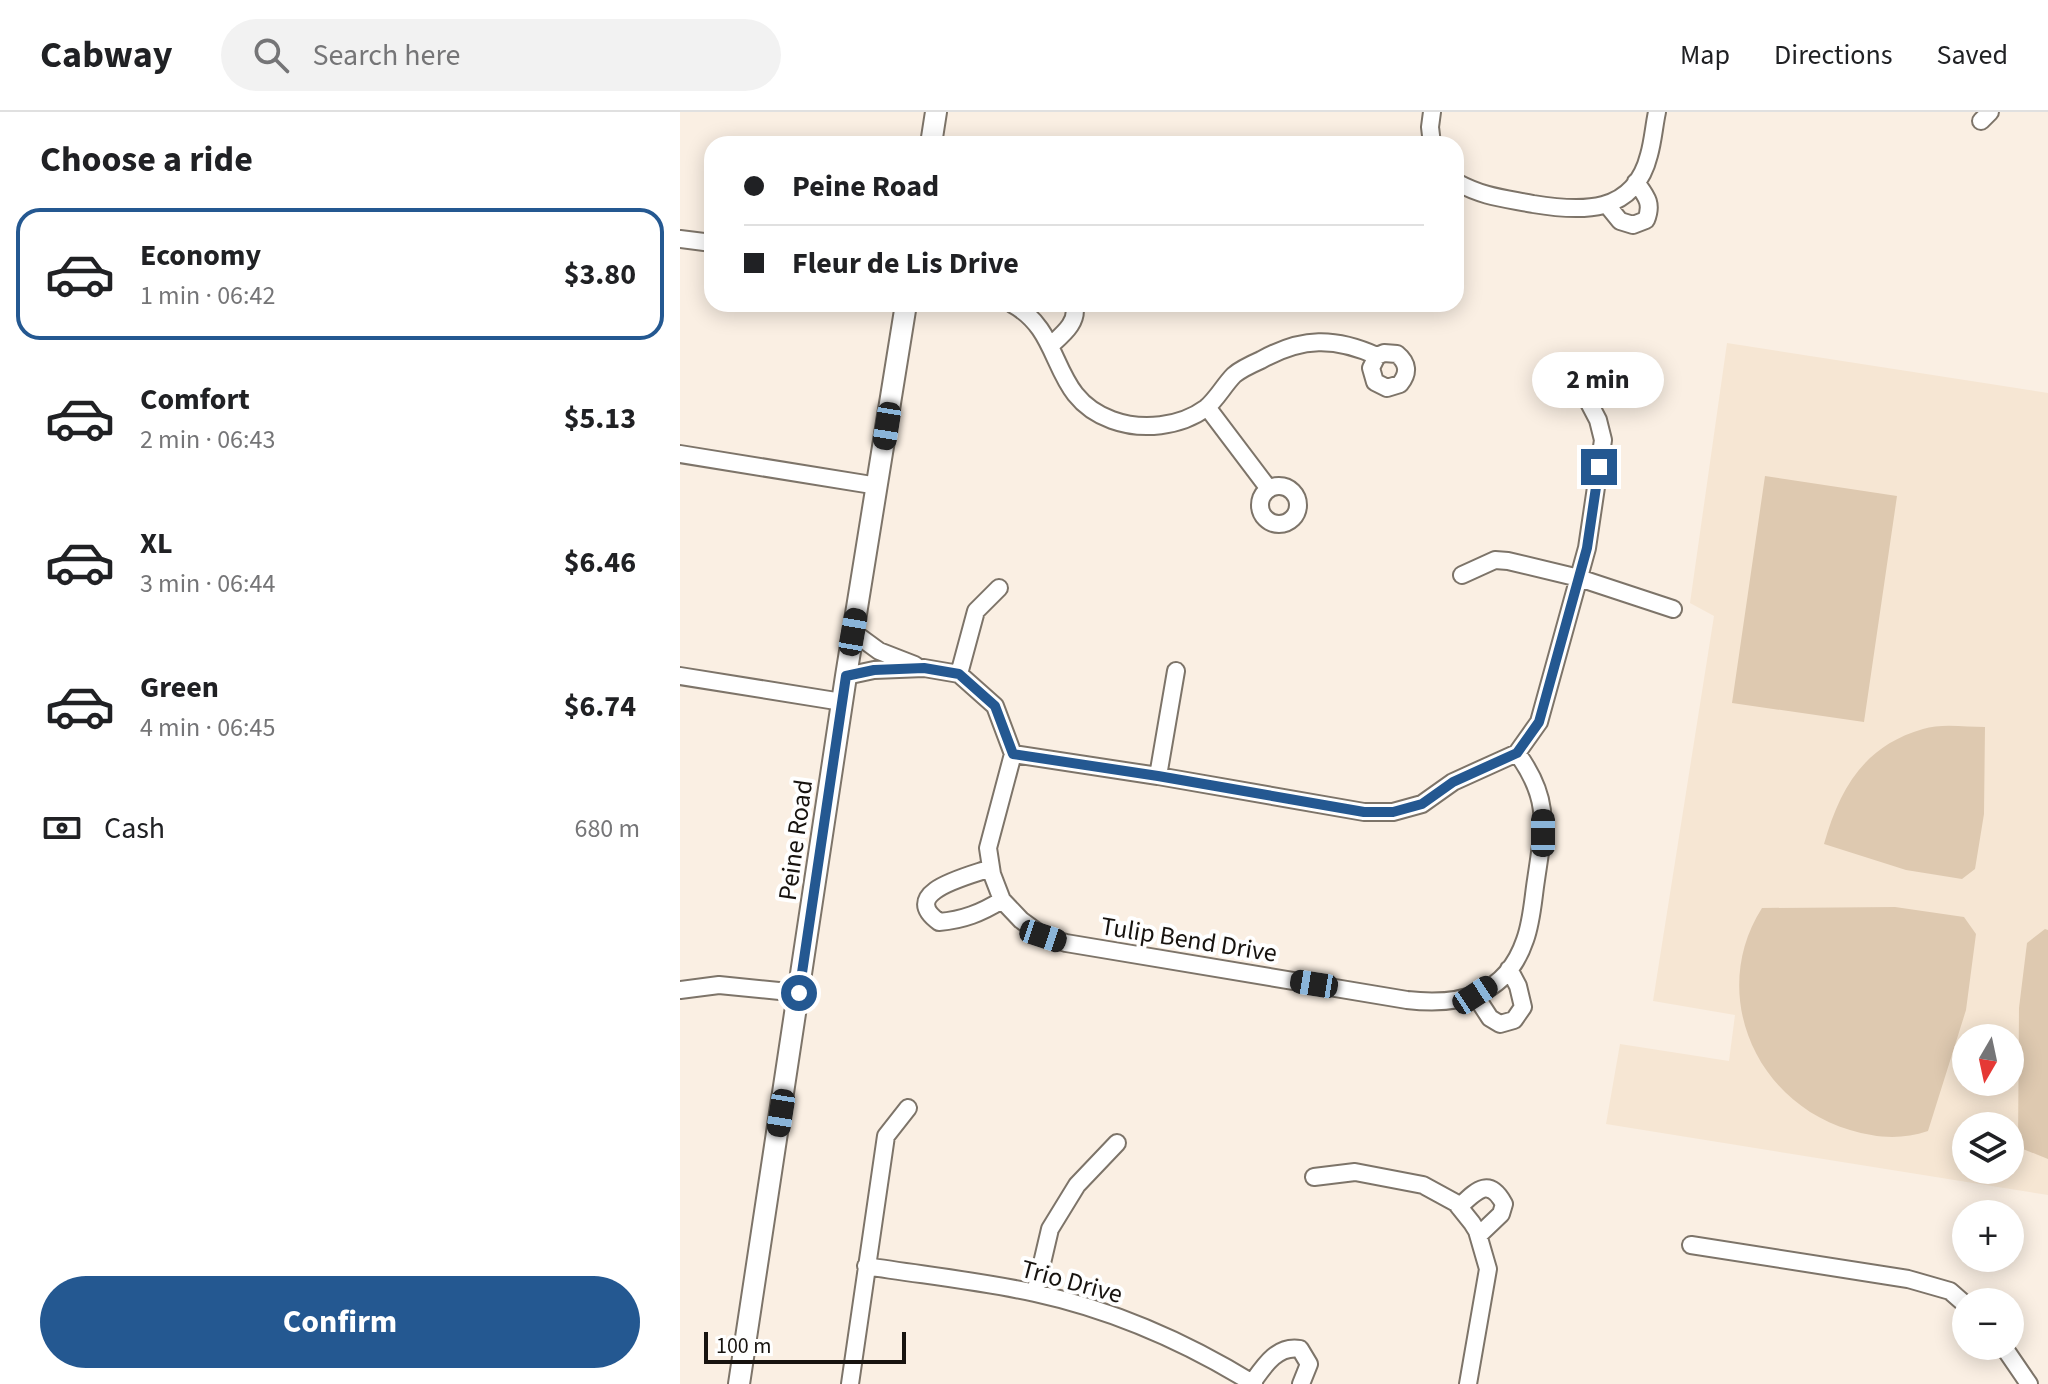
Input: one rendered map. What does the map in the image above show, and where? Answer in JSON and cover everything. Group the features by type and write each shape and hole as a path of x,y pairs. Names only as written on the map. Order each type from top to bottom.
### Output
{"street":[{"path":"932,136 936,112"},
{"path":"1431,136 1432,112"},
{"path":"1464,186 1478,194 1570,210 1607,205 1624,195 1636,182 1649,158 1657,112"},
{"path":"1607,205 1620,221 1633,225 1646,220 1651,209 1649,200 1636,182"},
{"path":"680,239 704,242"},
{"name":"Peine Road","path":"739,1384 846,676 905,312"},
{"path":"1035,312 1069,389 1079,401 1109,420 1148,427 1179,421 1207,407 1236,373 1279,349 1325,341 1352,345 1377,356"},
{"path":"1050,346 1071,325 1075,312"},
{"path":"853,632 879,651 924,668 959,674 995,706 1013,754 1364,812 1393,812 1422,804 1453,782 1517,753 1539,722 1587,548 1603,440 1598,420 1587,399"},
{"path":"1207,407 1269,489"},
{"path":"680,454 878,486"},
{"path":"1462,575 1495,560 1579,578 1673,609"},
{"path":"959,674 976,611 999,588"},
{"path":"846,676 874,670 924,668"},
{"path":"1158,776 1176,671"},
{"path":"680,676 842,702"},
{"name":"Tulip Bend Drive","path":"1013,754 988,848 991,868 1002,900 1021,920 1043,936 1066,943 1440,1003 1475,995 1501,979 1517,961 1527,937 1543,833 1543,802 1532,773 1517,753"},
{"path":"991,868 935,891 926,899 924,907 928,915 939,922 959,920 982,912 1002,900"},
{"path":"1475,995 1490,1018 1500,1024 1514,1020 1523,1007 1518,986 1509,969"},
{"path":"680,990 719,985 799,993"},
{"path":"850,1384 886,1136 908,1108"},
{"path":"1035,1293 1050,1229 1077,1185 1117,1143"},
{"path":"1314,1177 1355,1172 1423,1185 1459,1207 1479,1235 1488,1269 1468,1384"},
{"path":"1459,1207 1480,1189 1490,1188 1500,1195 1504,1204 1501,1214 1479,1235"},
{"path":"1691,1245 1908,1279 1952,1293"},
{"name":"Trio Drive","path":"866,1266 1035,1293 1120,1317 1210,1357 1253,1384 1270,1358 1289,1347 1300,1349 1309,1364 1301,1384"},
{"path":"2013,1360 2029,1384"}],"shaded area":[{"path":"1727,343 2048,393 2048,1195 1980,1184 2024,1184 2024,1112 1952,1112 1952,1180 1606,1124 1620,1044 1729,1061 1735,1015 1653,1001 1714,616 1690,603"},
{"path":"1765,476 1897,496 1864,722 1732,703"},
{"path":"1930,727 1985,727 1984,814 1975,869 1962,879 1906,870 1824,844 1847,787 1857,772 1885,746"},
{"path":"1895,907 1964,917 1976,934 1966,1010 1962,1024 1952,1024 1952,1055 1928,1131 1889,1137 1850,1130 1817,1116 1789,1095 1766,1070 1750,1040 1741,1008 1740,975 1746,941 1762,908"},
{"path":"2045,929 2048,930 2048,1159 2024,1149 2024,1112 2018,1112 2018,1096 2024,1096 2024,1024 2019,1024 2019,1008 2027,943"}],"route":[{"path":"799,993 846,676 874,670 924,668 959,674 995,706 1013,754 1364,812 1393,812 1422,804 1453,782 1517,753 1539,722 1587,548 1599,467"}]}
